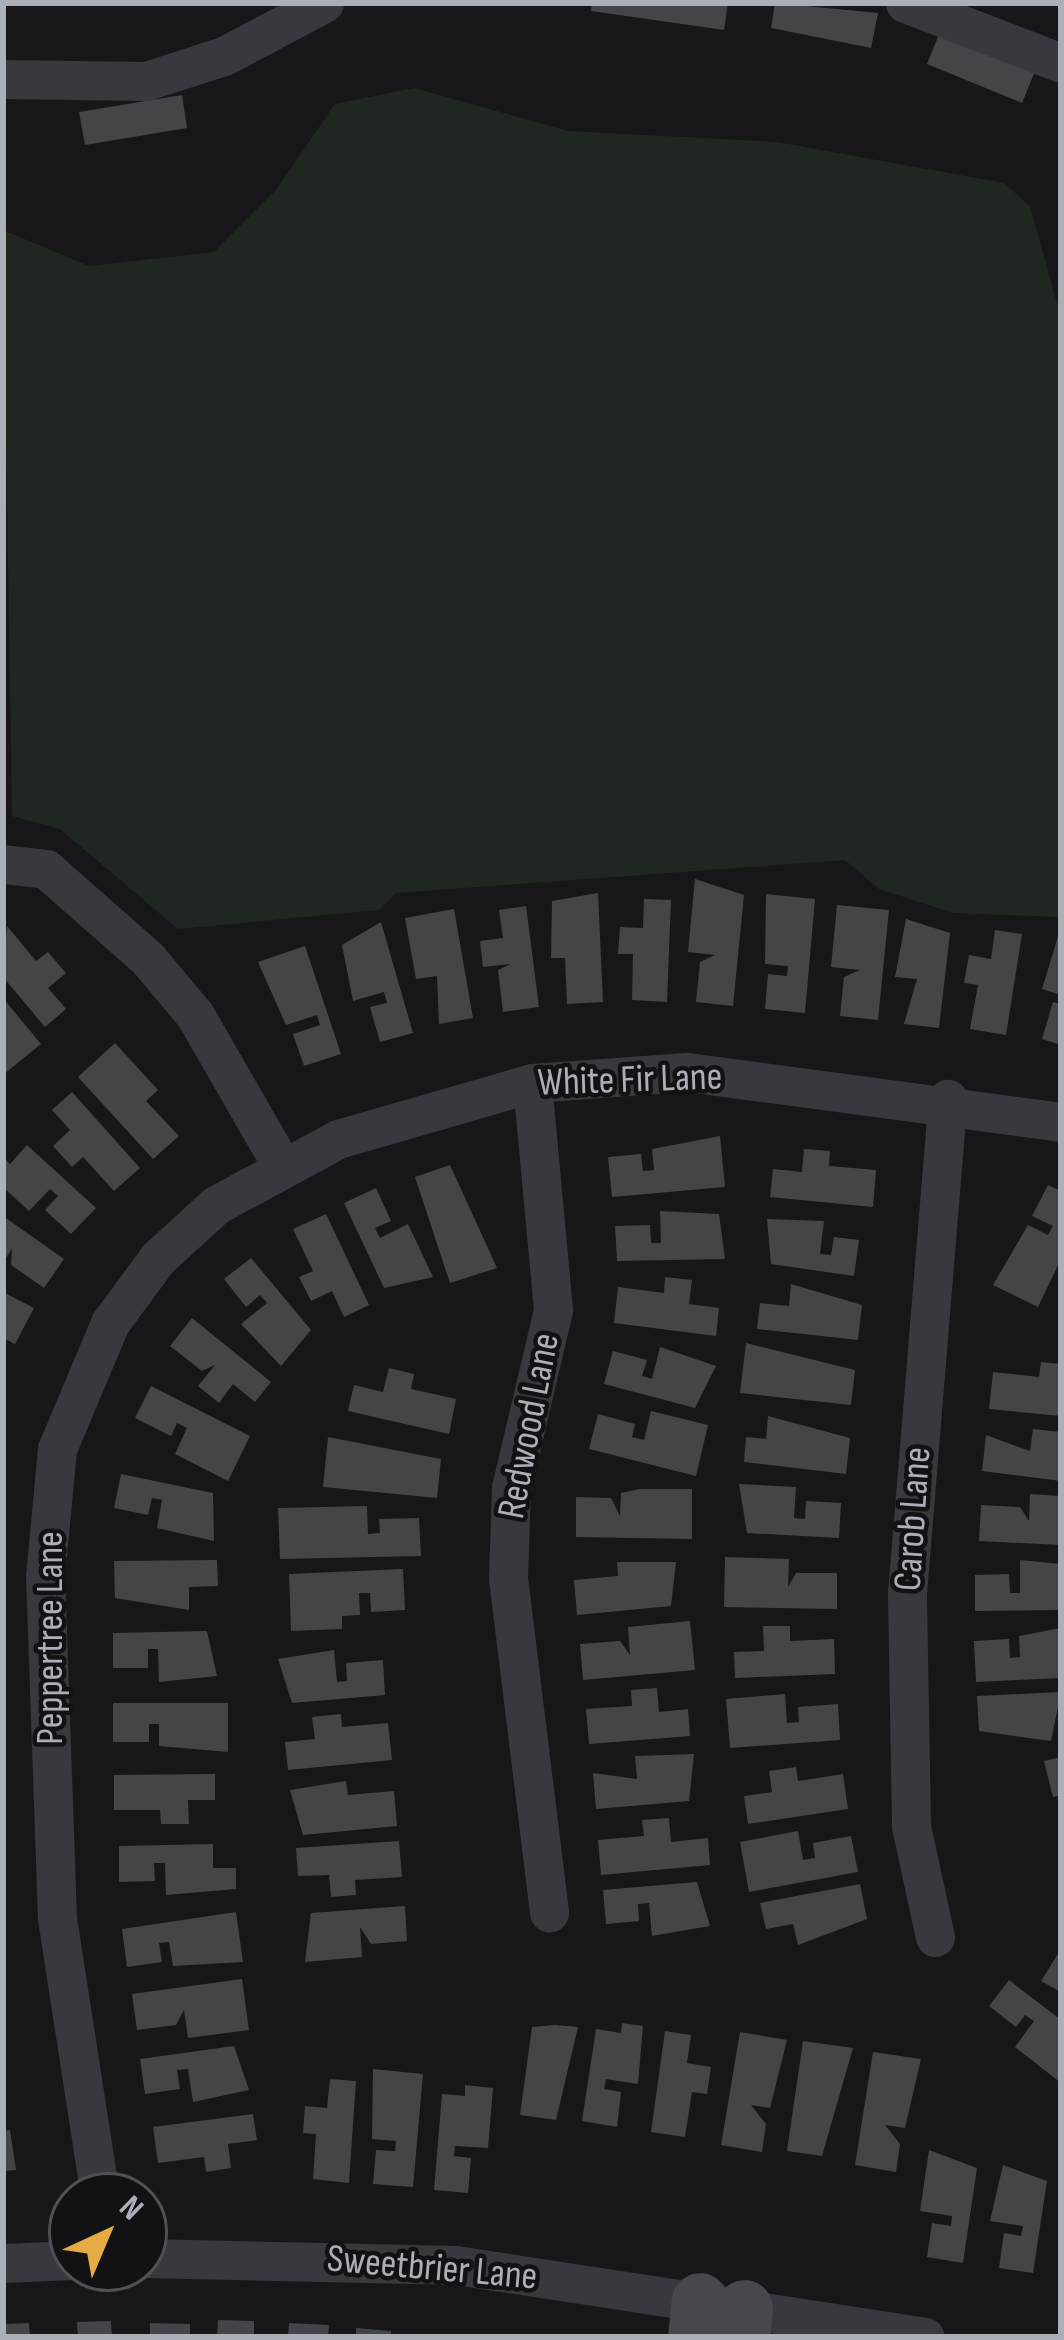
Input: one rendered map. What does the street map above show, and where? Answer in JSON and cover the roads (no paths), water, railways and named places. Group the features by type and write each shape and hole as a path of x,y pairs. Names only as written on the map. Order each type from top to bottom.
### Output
{"street":[{"path":"3,79 146,81 224,56 324,3"},
{"path":"905,3 1061,63"},
{"path":"3,864 46,869 148,959 195,1015 282,1166"},
{"name":"White Fir Lane","path":"282,1166 396,1119 532,1083 687,1072 948,1099 1061,1122"},
{"name":"Redwood Lane","path":"532,1083 553,1310 511,1487 508,1578 549,1912"},
{"name":"Carob Lane","path":"935,1937 910,1826 908,1592 948,1099"},
{"name":"Peppertree Lane","path":"96,2172 57,1918 45,1576 57,1449 110,1323 158,1258 216,1204 282,1166"},
{"name":"Sweetbrier Lane","path":"168,2259 456,2265 720,2317 924,2337"},
{"path":"3,2263 48,2261"}]}
